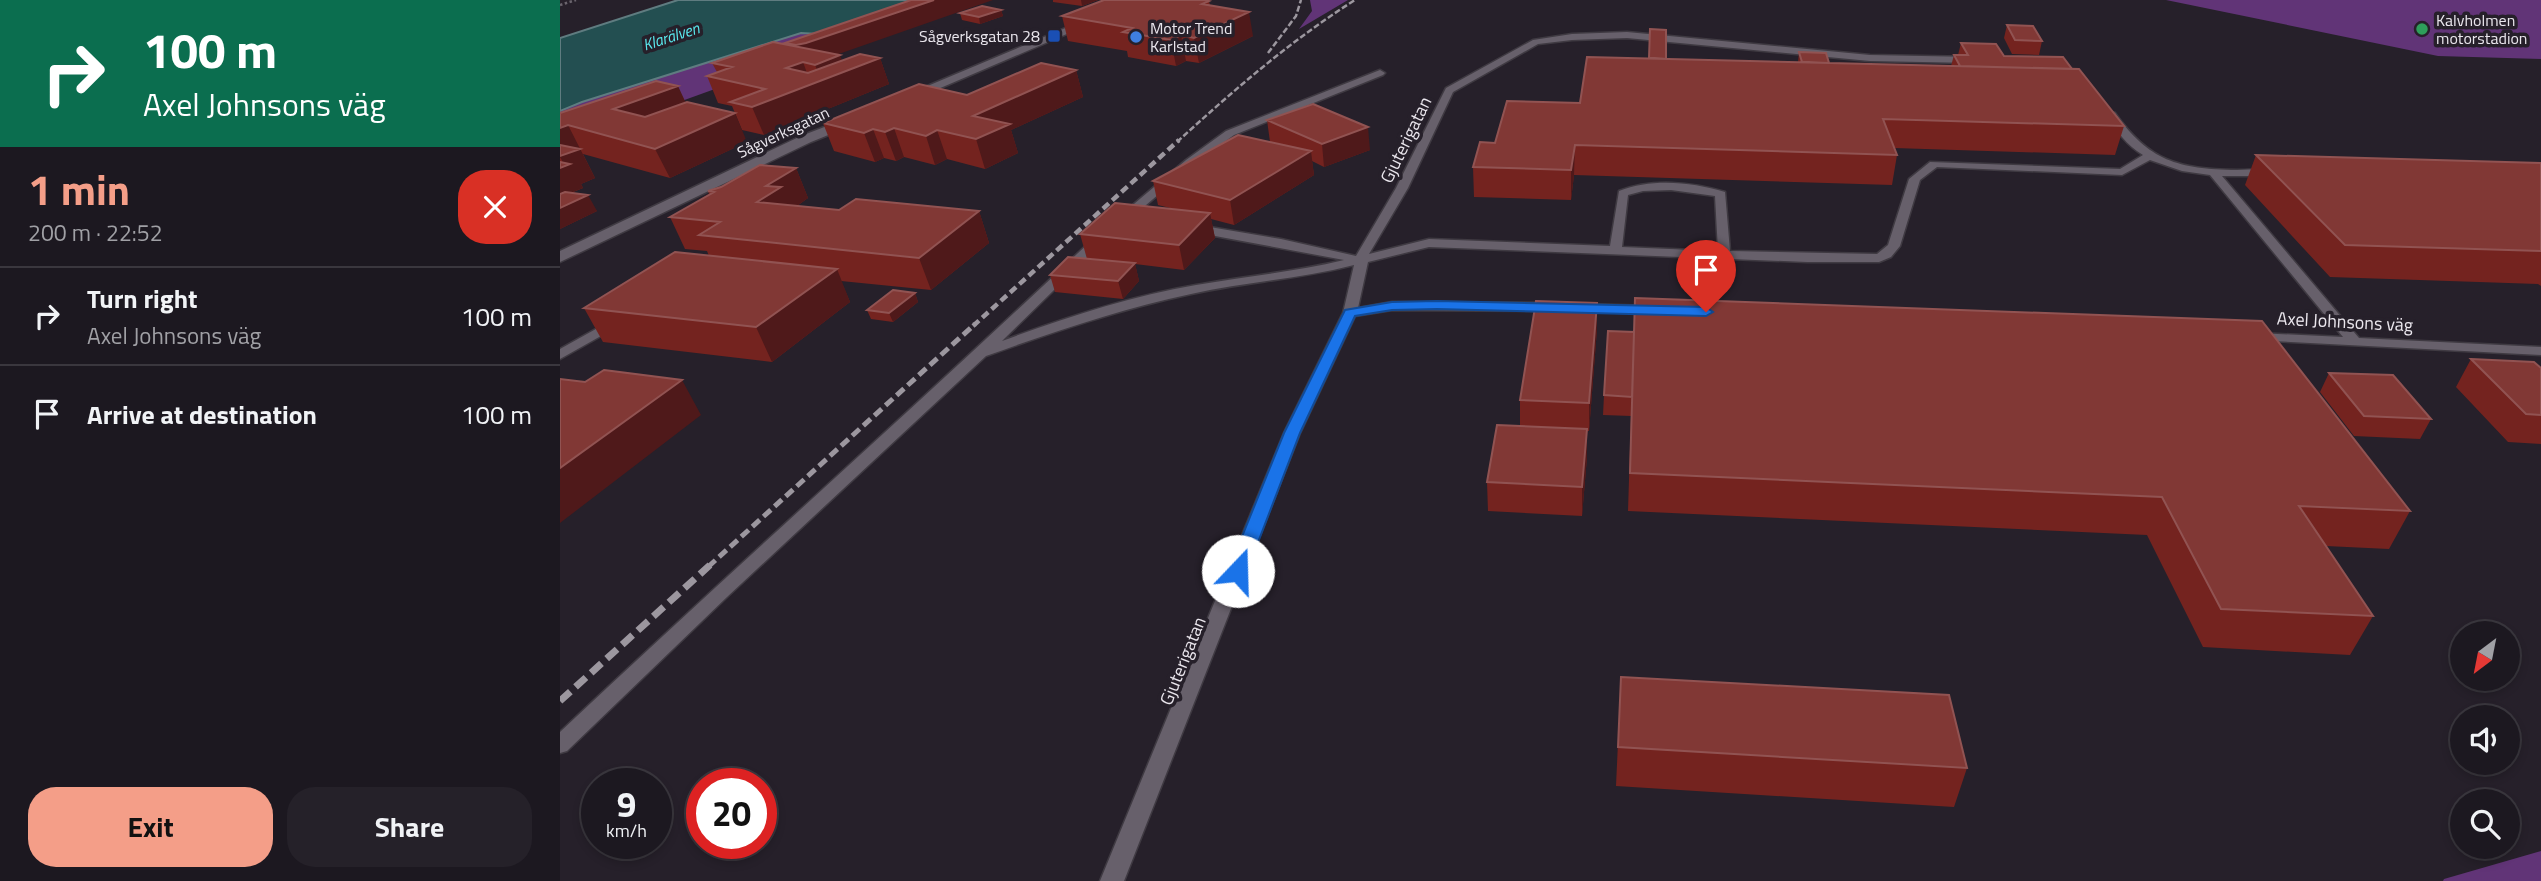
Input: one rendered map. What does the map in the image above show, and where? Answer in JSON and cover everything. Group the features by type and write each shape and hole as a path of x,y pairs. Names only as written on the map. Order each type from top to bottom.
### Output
{"street":[{"path":"893,103 1141,0"},
{"name":"Sågverksgatan","path":"560,257 806,139 868,113"}],"lane":[{"name":"Gjuterigatan","path":"1112,881 1292,433 1350,313 1362,260 1402,188 1449,90 1536,42 1572,37 1627,35 1870,58 1983,61"},
{"path":"560,745 720,592 1190,162 1230,133 1380,73"},
{"path":"2104,106 2129,140 2151,155 2186,168 2214,173 2290,173"},
{"path":"981,353 1036,333 1194,289 1312,272 1399,249 1447,242 1879,258 1894,246 1915,178 1934,164 2122,172 2151,155"},
{"path":"2214,173 2354,341"},
{"path":"1616,249 1623,193 1632,188 1646,187 1721,194 1724,254"},
{"path":"1176,226 1281,243 1362,260"},
{"path":"1350,313 1392,306 1437,305 1663,310"},
{"path":"560,355 603,329"},
{"name":"Axel Johnsons väg","path":"2245,337 2541,351"}],"path":[{"path":"560,5 576,0"}],"shaded area":[{"path":"1310,0 1348,0 1299,29 1312,11"},
{"name":"Kalvholmen motorstadion","path":"2166,0 2541,0 2541,59 2438,56"},
{"path":"903,21 560,145 560,111 582,102 801,33 819,34"},
{"path":"2541,851 2541,881 2443,881 2520,859"}],"water":[{"name":"Klarälven","path":"678,0 915,0 819,34 801,33 560,111 560,38"}],"building":[{"path":"911,0 934,0 806,43 785,43"},
{"path":"1104,0 1205,0 1209,1 1202,4 1249,12 1194,38 1181,35 1171,40 1123,32 1132,28 1062,16"},
{"path":"982,6 1001,10 979,17 960,13"},
{"path":"2007,25 2033,26 2042,41 2015,40"},
{"path":"1650,29 1666,30 1666,59 1649,58"},
{"path":"773,42 840,55 815,65 803,62 786,68 808,73 860,54 880,58 752,107 730,102 765,89 707,76 732,67 712,63"},
{"path":"1961,43 1996,44 2004,56 2063,57 2072,69 1960,66 1954,55 1968,55"},
{"path":"1799,52 1826,53 1829,63 1802,62"},
{"path":"1587,57 2079,69 2124,126 1883,119 1897,155 1575,145 1571,170 1473,167 1480,142 1495,143 1507,101 1580,103"},
{"path":"1041,63 1076,70 973,116 1010,124 976,139 937,130 926,136 894,128 885,132 873,129 864,133 823,123 919,84 967,95"},
{"path":"656,81 678,86 613,109 645,117 687,102 735,113 655,149 568,125 560,128 560,113"},
{"path":"1313,104 1368,127 1322,144 1267,120"},
{"path":"1238,135 1311,151 1230,200 1153,181"},
{"path":"560,145 580,149 560,156"},
{"path":"2256,155 2541,163 2541,251 2345,245"},
{"path":"760,165 796,168 766,186 781,187 757,202 839,210 856,199 979,211 919,258 699,235 720,222 670,217 714,192 708,191 721,187"},
{"path":"565,192 588,195 560,208 560,194"},
{"path":"1115,203 1210,213 1179,245 1080,234"},
{"path":"675,252 837,269 756,327 584,308"},
{"path":"1068,257 1135,263 1118,281 1050,275"},
{"path":"893,290 915,293 889,313 867,310"},
{"path":"1635,298 2262,321 2410,511 2299,506 2373,616 2221,609 2162,497 1630,473"},
{"path":"1536,301 1597,303 1589,403 1520,400"},
{"path":"1608,331 1634,332 1632,397 1604,395"},
{"path":"2471,359 2534,362 2541,368 2541,415 2526,414"},
{"path":"604,370 682,380 560,468 560,379 585,382"},
{"path":"2329,373 2393,375 2431,419 2364,416"},
{"path":"1497,425 1587,429 1582,487 1487,482"},
{"path":"1621,677 1949,695 1967,768 1618,747"}],"railway":[{"path":"1268,53 1296,16 1301,0"},
{"path":"1177,142 1263,67 1355,0"},
{"path":"973,326 1179,140"},
{"path":"708,567 975,324"},
{"path":"560,701 710,565"}],"place":[{"name":"Kalvholmen motorstadion","path":"2422,29"},
{"name":"Sågverksgatan 28","path":"1054,36"},
{"name":"Motor Trend Karlstad","path":"1136,37"}],"route":[{"path":"1238,571 1292,433 1350,313 1392,306 1437,305 1706,312"}]}
